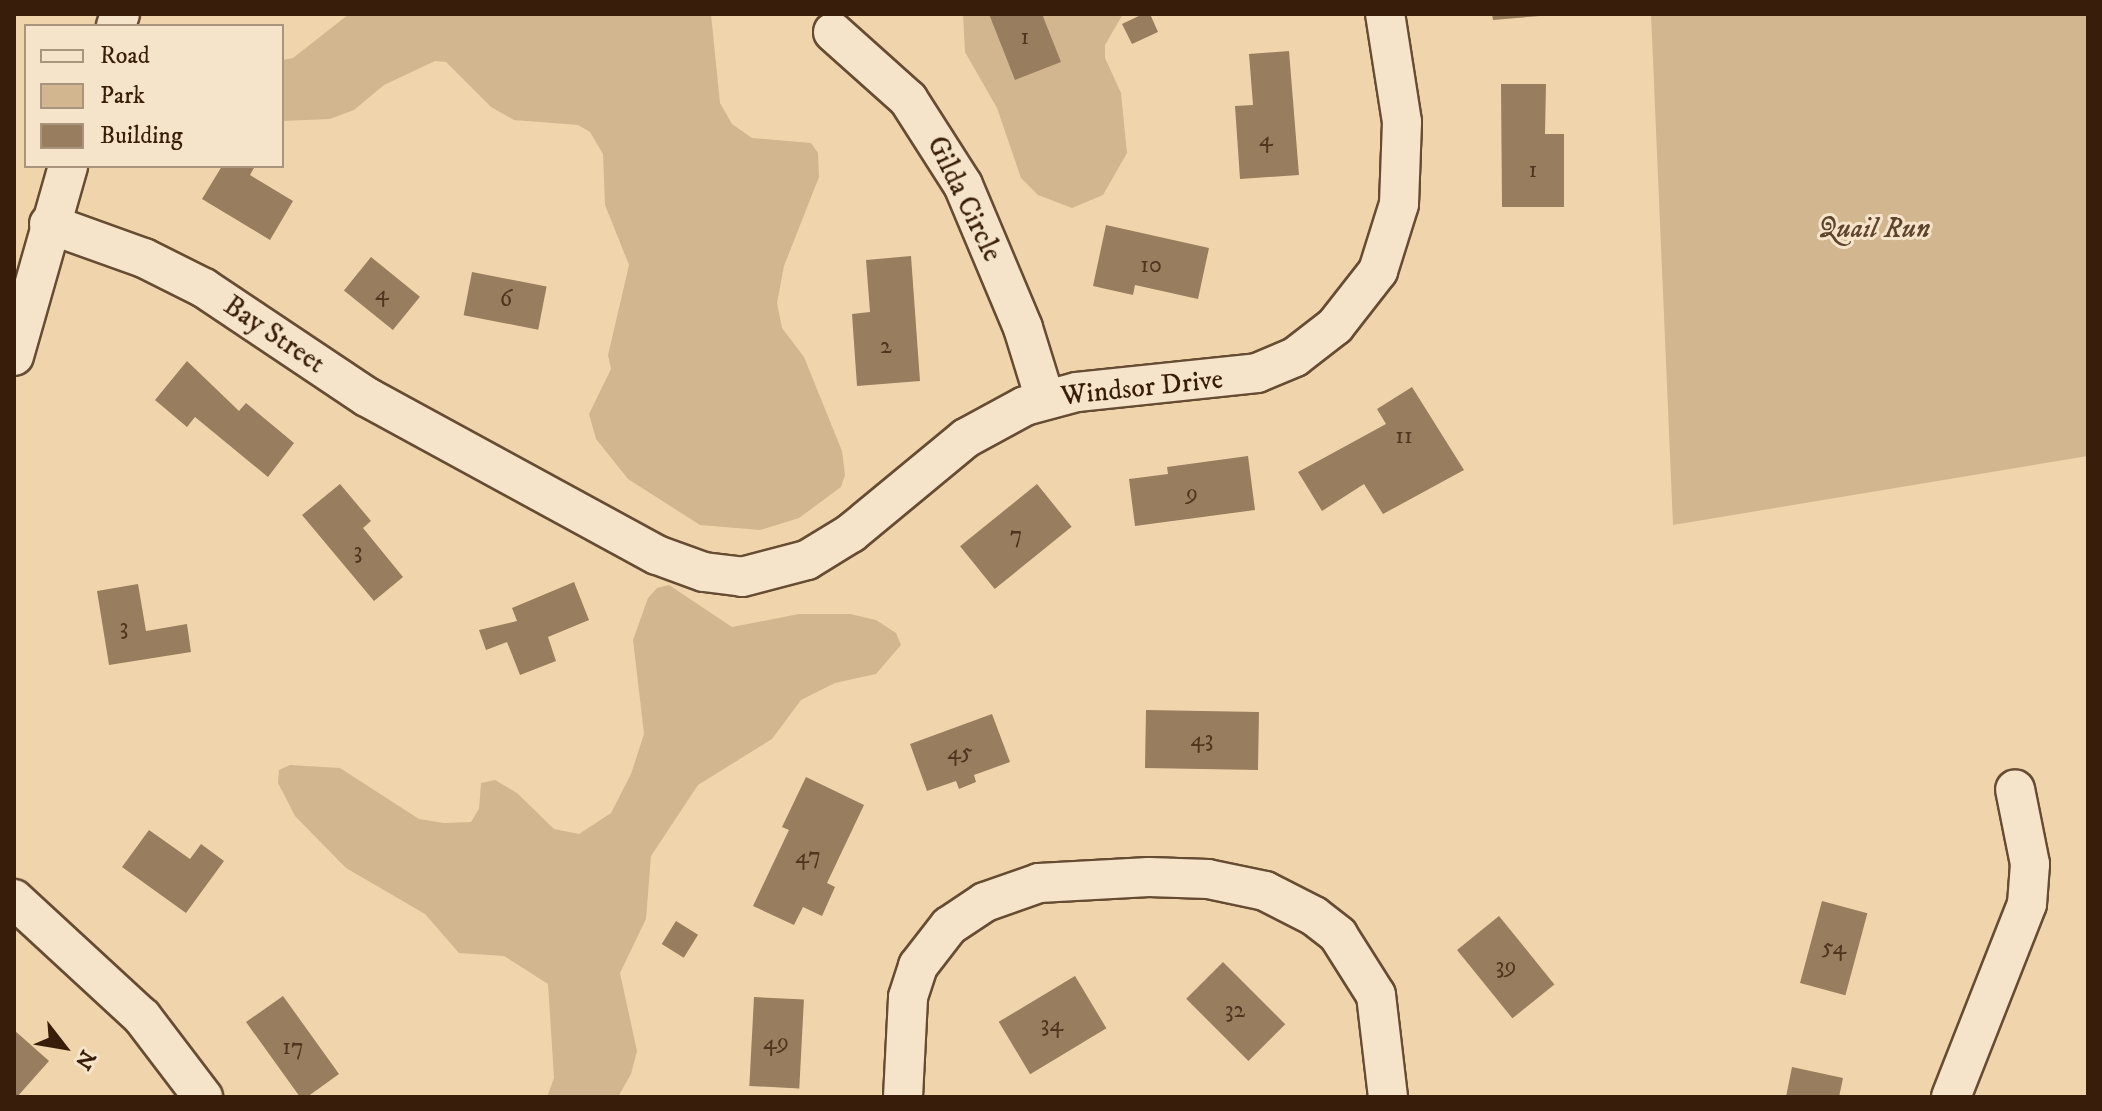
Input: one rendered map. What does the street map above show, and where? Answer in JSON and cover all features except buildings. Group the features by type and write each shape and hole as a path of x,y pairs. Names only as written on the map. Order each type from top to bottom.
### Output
{"street":[{"name":"Windsor Drive","path":"490,465 657,555 704,572 742,577 807,560 851,533 966,438 1045,399 1257,373 1309,349 1348,314 1378,271 1399,204 1402,122 1385,14"},
{"name":"Gilda Circle","path":"833,32 908,99 963,185 1023,328 1045,399"},
{"path":"14,356 67,168"},
{"name":"Bay Street","path":"49,224 190,280 367,397 490,465"},
{"path":"1951,1097 2027,904 2030,864 2015,789"},
{"path":"903,1097 908,997 918,966 949,926 985,902 1039,883 1133,877 1240,884 1287,899 1331,929 1357,958 1376,995 1388,1097"},
{"path":"14,899 142,1017 203,1097"}],"green space":[{"path":"349,14 711,14 720,103 732,124 752,138 811,143 818,153 819,177 784,266 777,303 782,328 804,357 842,451 845,475 841,487 799,518 760,530 700,525 628,479 596,439 589,414 611,369 608,355 629,265 605,205 603,154 590,132 578,125 514,120 491,107 446,62 435,61 384,85 354,110 330,119 284,121 284,60 293,58"},
{"path":"963,14 1123,14 1105,45 1105,58 1121,93 1127,153 1103,195 1072,208 1038,195 1021,178 997,108 965,52"},
{"name":"Quail Run","path":"1651,14 2088,14 2088,456 1673,525"},
{"path":"669,585 732,627 799,614 850,614 876,620 896,633 901,645 876,674 835,683 801,700 772,739 698,785 651,856 646,919 620,973 637,1051 631,1074 618,1097 547,1097 554,1078 548,984 504,956 459,953 425,914 346,868 295,816 278,783 279,770 290,765 340,768 419,819 444,823 471,822 479,809 481,783 495,780 517,793 554,829 579,834 611,813 631,774 644,734 633,640 648,598 657,588"}]}
